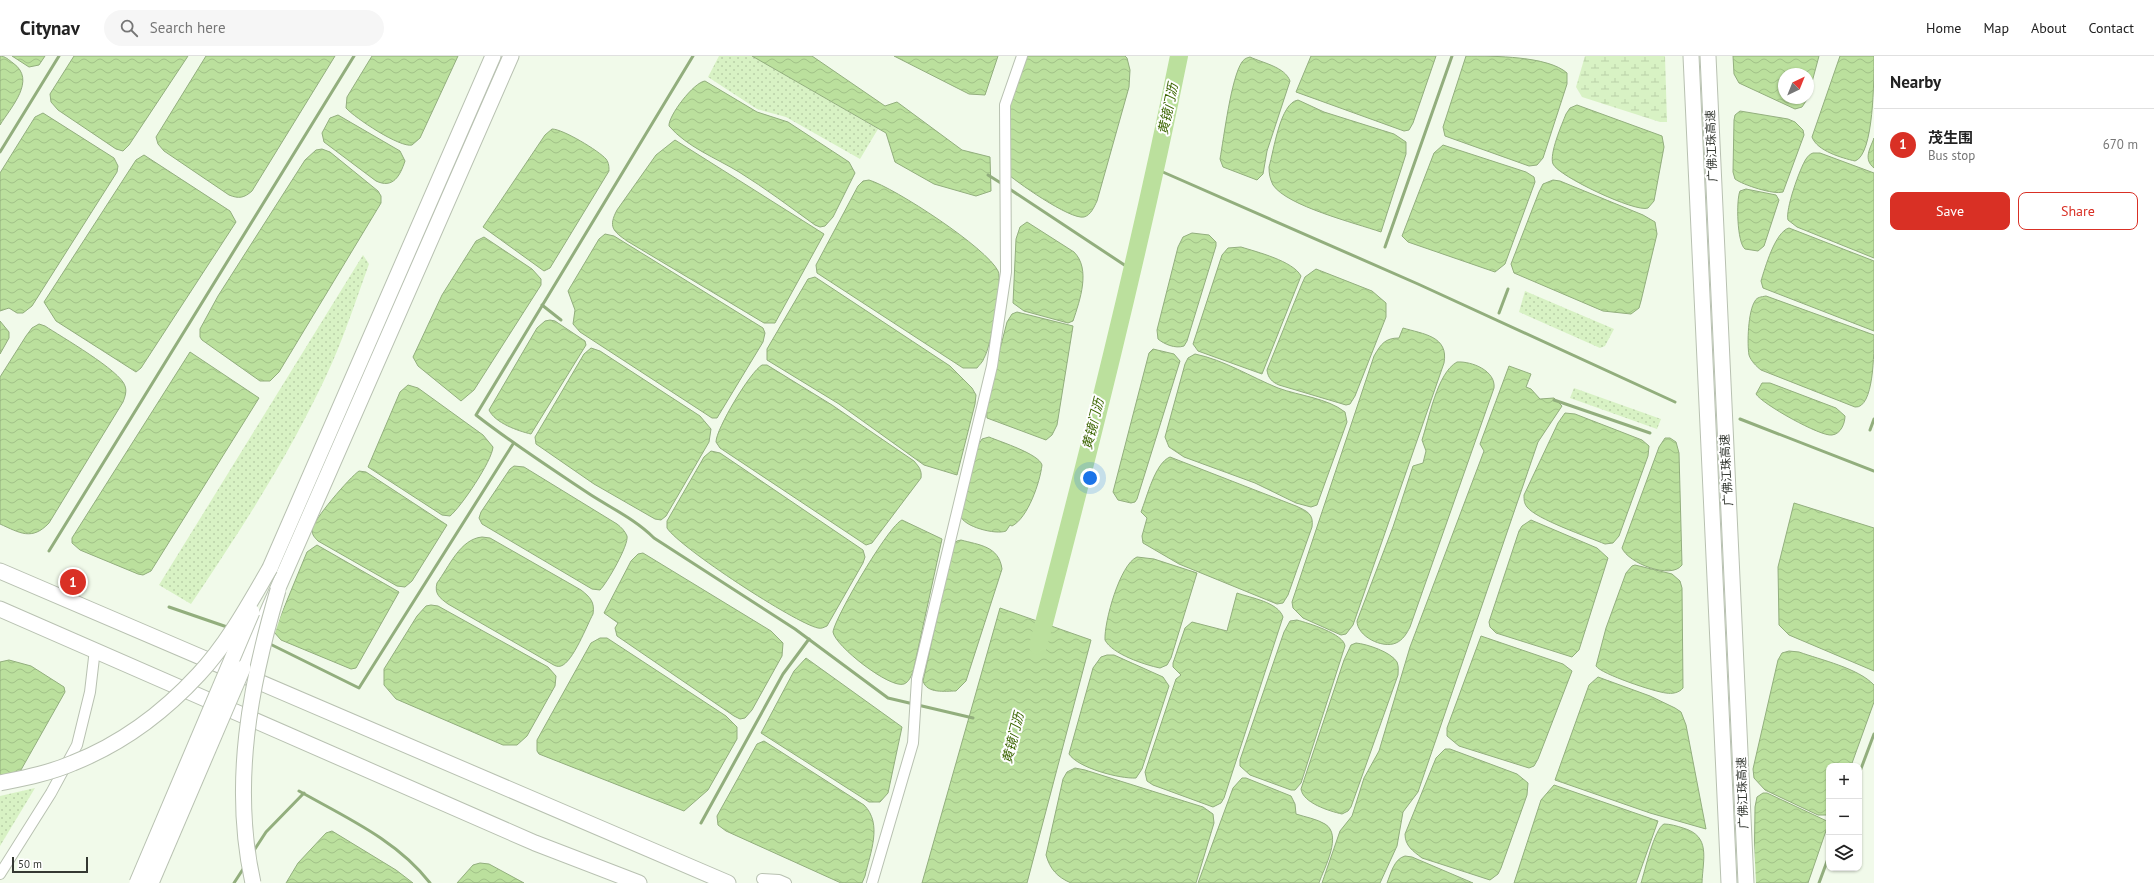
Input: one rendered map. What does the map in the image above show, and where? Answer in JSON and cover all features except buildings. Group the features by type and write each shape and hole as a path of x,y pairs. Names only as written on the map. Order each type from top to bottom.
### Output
{"highway":[{"path":"138,883 270,568 493,56"},
{"path":"151,883 511,56"},
{"name":"广佛江珠高速","path":"1691,56 1729,883"},
{"name":"广佛江珠高速","path":"1708,56 1746,883"},
{"path":"0,783 38,774 73,763 114,743 150,719 200,673 242,615 270,568"},
{"path":"0,571 728,883"},
{"path":"253,883 249,865 243,805 244,744 254,682 278,590"},
{"path":"0,608 535,843 639,883"}],"street":[{"path":"872,883 913,743 917,678 992,366 1006,272 1005,105 1022,56"},
{"path":"0,874 51,793 77,745 90,692 95,649"},
{"path":"762,879 779,880 786,883"}],"green space":[{"path":"719,56 752,56 878,129 860,159 786,117 757,109 708,77"},
{"path":"1585,56 1665,56 1667,122 1660,122 1582,97 1576,87"},
{"path":"363,255 369,264 342,339 317,395 267,486 230,546 191,604 159,585"},
{"path":"1525,291 1614,329 1605,346 1600,348 1519,312"},
{"path":"1574,388 1661,419 1657,429 1570,398"},
{"path":"35,788 0,846 0,796"}],"water":[{"path":"0,56 5,57 13,63 20,70 23,77 20,94 0,125"},
{"path":"12,56 45,56 39,65 29,67"},
{"path":"74,56 188,56 129,145 123,151 116,149 58,110 51,102 50,94"},
{"path":"206,56 335,56 252,191 241,197 229,195 164,151 158,144 156,137"},
{"path":"372,56 458,56 420,138 412,145 406,145 388,137 368,125 346,108 347,97"},
{"path":"752,56 812,56 885,106 897,102 962,150 990,157 991,191 976,196 934,184 895,162 886,133"},
{"path":"894,56 998,56 985,95 969,94"},
{"path":"1024,56 1125,56 1127,58 1130,70 1129,87 1097,201 1090,213 1084,217 1077,216 1055,206 1030,191 1004,171 1007,114"},
{"path":"1311,56 1436,56 1413,123 1409,130 1404,131 1296,92"},
{"path":"1466,56 1491,56 1534,60 1558,67 1567,73 1567,84 1543,158 1537,165 1529,166 1445,136 1443,127"},
{"path":"1733,56 1819,56 1814,75 1814,68 1778,68 1778,101 1739,83 1734,74"},
{"path":"1840,56 1874,56 1872,114 1869,131 1866,145 1861,156 1855,161 1837,156 1824,150 1812,137"},
{"path":"1250,57 1279,69 1290,81 1267,151 1263,174 1257,180 1223,167 1220,159 1234,81 1242,62"},
{"path":"705,81 757,112 788,122 849,162 855,173 833,217 825,226 820,227 815,225 749,178 702,152 684,140 669,126 673,115 682,100 695,87"},
{"path":"1298,100 1324,112 1394,134 1406,142 1406,154 1381,232 1306,207 1281,193 1273,185 1269,167 1279,128 1287,109 1292,103"},
{"path":"1784,104 1804,104 1802,107 1795,109"},
{"path":"1577,105 1662,136 1664,147 1654,201 1648,208 1629,205 1582,185 1558,170 1553,164 1552,159 1554,146 1566,114 1570,108"},
{"path":"1740,111 1788,119 1795,122 1803,130 1804,135 1783,192 1779,193 1759,189 1735,179 1733,172 1734,120 1735,115"},
{"path":"43,113 114,158 118,166 117,172 32,306 23,313 17,313 9,308 0,311 0,173 35,117"},
{"path":"338,115 400,151 405,161 401,172 395,180 387,183 376,181 324,142 322,133 330,118"},
{"path":"552,129 572,136 602,155 607,160 609,171 550,268 544,271 483,227 545,135"},
{"path":"1874,138 1874,168 1869,161 1868,154"},
{"path":"675,140 824,234 775,323 764,323 627,241 613,228 614,216 617,210 656,155"},
{"path":"1443,145 1526,172 1534,177 1535,182 1505,264 1495,272 1408,242 1402,236 1434,153"},
{"path":"322,149 330,152 378,191 381,196 381,203 279,372 270,381 260,381 202,340 200,337 200,329 218,296 305,160 316,150"},
{"path":"1813,153 1820,153 1874,173 1874,258 1797,227 1788,220 1791,199 1797,180 1803,164 1809,155"},
{"path":"144,155 230,211 236,222 141,368 136,372 56,321 44,302 136,160"},
{"path":"869,180 899,194 959,234 977,248 998,271 998,300 993,329 987,352 983,361 977,368 963,368 817,273 816,265 858,186 863,181"},
{"path":"1553,180 1560,181 1643,215 1655,222 1657,234 1641,301 1639,308 1631,314 1603,311 1514,273 1511,264 1539,192 1543,184"},
{"path":"1746,189 1776,195 1779,200 1764,246 1758,251 1745,249 1740,239 1738,203 1740,191"},
{"path":"1027,222 1074,252 1079,259 1083,276 1081,294 1073,321 1068,323 1024,311 1013,303 1016,239 1020,227"},
{"path":"1789,228 1874,261 1874,331 1763,288 1761,281 1771,251 1779,236"},
{"path":"1192,233 1209,235 1216,242 1216,246 1187,341 1184,346 1173,346 1163,343 1158,339 1157,330 1178,247 1183,237"},
{"path":"605,234 614,236 763,328 765,333 763,342 717,418 712,418 580,332 573,324 575,310 568,291 599,239"},
{"path":"484,237 532,269 541,279 541,285 474,390 461,401 418,366 413,357 442,295 476,241"},
{"path":"1241,247 1265,254 1283,262 1297,271 1301,276 1262,374 1198,351 1193,344 1222,255 1228,248"},
{"path":"1316,269 1372,291 1386,303 1386,317 1355,396 1350,404 1346,405 1279,385 1274,383 1268,375 1267,370 1305,277"},
{"path":"815,277 950,366 972,388 976,395 975,404 957,475 924,465 839,404 767,360 767,349 808,279"},
{"path":"1766,296 1874,335 1872,378 1866,399 1861,405 1855,407 1761,370 1754,363 1748,350 1751,312 1756,300 1759,297"},
{"path":"1017,312 1073,326 1057,425 1052,435 1046,440 987,418 986,403 1007,322 1012,314"},
{"path":"0,321 9,332 9,338 0,354"},
{"path":"545,321 555,321 585,341 586,345 531,434 501,423 489,410 537,328"},
{"path":"39,324 45,326 76,345 102,363 121,380 126,388 126,392 123,402 49,523 37,532 26,534 0,524 0,377 26,336 32,328"},
{"path":"1403,328 1426,335 1438,342 1443,347 1444,363 1353,625 1346,634 1341,635 1303,618 1293,608 1292,602 1374,356 1384,342 1390,339 1399,338"},
{"path":"591,348 600,351 700,416 711,429 709,442 666,516 661,520 655,519 594,484 536,444 535,437 584,354"},
{"path":"1153,349 1174,354 1180,361 1137,499 1135,502 1131,503 1118,500 1113,492 1149,353"},
{"path":"190,352 259,398 151,571 143,575 138,574 80,550 72,543 72,538"},
{"path":"1195,354 1227,364 1286,391 1330,403 1345,412 1347,422 1317,505 1311,507 1296,503 1255,483 1184,457 1169,447 1165,437 1185,364 1188,358"},
{"path":"1457,362 1469,363 1482,368 1494,382 1494,388 1410,627 1403,638 1396,643 1378,643 1371,640 1361,632 1357,621 1393,527 1413,466 1423,463 1426,451 1422,440 1439,386 1450,368"},
{"path":"762,365 767,365 832,405 914,461 919,467 921,471 921,478 872,543 866,545 720,448 716,442 717,435 734,401 750,378"},
{"path":"1509,366 1531,374 1526,387 1531,389 1540,399 1554,398 1562,406 1538,442 1418,792 1403,812 1397,846 1380,883 1322,883 1340,831 1352,816 1364,778 1379,751 1410,647 1484,451 1480,444"},
{"path":"1762,383 1770,383 1836,408 1845,416 1842,428 1838,433 1832,435 1826,434 1816,431 1792,419 1769,405 1756,394"},
{"path":"408,385 418,388 483,435 493,447 482,473 450,516 442,515 368,467 400,392"},
{"path":"1565,413 1575,414 1642,440 1649,446 1648,456 1619,536 1613,543 1605,544 1551,522 1532,512 1525,503 1524,495 1558,423"},
{"path":"989,437 1027,453 1039,461 1042,465 1039,481 1028,508 1018,522 1012,526 1010,525 1006,531 1001,532 980,529 967,523 960,515 977,447 982,439"},
{"path":"1665,438 1670,438 1676,442 1679,453 1682,565 1677,569 1669,571 1650,568 1641,564 1626,554 1622,548 1659,447"},
{"path":"711,451 720,453 863,550 865,557 863,563 827,626 819,628 805,623 739,584 676,538 667,528 667,521 704,457"},
{"path":"1170,457 1296,506 1311,516 1312,527 1288,595 1283,603 1277,604 1179,564 1143,543 1142,536 1147,518 1141,512 1156,473 1165,460"},
{"path":"514,466 524,467 617,524 625,532 627,541 625,547 612,572 600,590 592,589 482,524 479,518 481,512 510,469"},
{"path":"359,471 366,472 447,525 412,581 405,587 397,586 318,541 313,533 312,530 314,525 324,509"},
{"path":"1794,503 1874,528 1874,671 1789,635 1779,625 1778,567"},
{"path":"902,520 942,539 913,672 906,683 897,684 887,680 864,665 843,647 833,632 852,591 863,572 895,526"},
{"path":"1531,520 1597,548 1608,558 1579,650 1572,657 1496,633 1490,627 1489,622 1519,531 1522,526"},
{"path":"482,537 490,538 581,590 591,600 593,614 575,651 566,663 561,666 553,665 448,604 438,595 436,590 437,583 461,548 474,539"},
{"path":"961,540 981,545 992,551 997,555 1002,569 966,681 956,691 937,691 928,688 923,681 953,545 957,541"},
{"path":"317,545 399,592 356,668 351,669 281,640 274,632 307,552"},
{"path":"643,553 771,631 783,643 782,656 752,710 745,718 740,719 734,716 617,636 615,628 618,623 604,613 631,561 638,554"},
{"path":"1137,557 1154,559 1197,573 1171,658 1167,665 1160,668 1138,662 1114,650 1105,640 1107,620 1114,594 1125,570"},
{"path":"1635,565 1672,574 1680,581 1682,588 1683,688 1677,692 1666,693 1640,686 1617,678 1596,666 1606,628 1626,573 1632,566"},
{"path":"1237,593 1270,604 1280,612 1283,617 1224,798 1221,803 1213,807 1153,785 1147,781 1145,772 1176,679 1181,675 1173,667 1173,663 1185,628 1192,622 1227,631"},
{"path":"426,606 438,606 548,667 556,676 555,686 527,736 517,745 503,745 396,699 384,685 384,669 417,616"},
{"path":"1000,608 1091,640 1027,883 922,883"},
{"path":"1297,620 1317,626 1332,633 1339,637 1345,646 1301,783 1295,790 1291,790 1250,775 1240,766 1240,760 1284,632 1290,621"},
{"path":"1481,636 1563,664 1572,671 1538,759 1534,766 1529,768 1459,746 1447,736 1447,728"},
{"path":"600,638 607,638 726,716 737,727 737,739 708,790 684,811 539,754 537,751 537,740 591,643"},
{"path":"1356,643 1372,647 1394,658 1397,662 1398,675 1351,807 1348,811 1342,814 1317,806 1306,798 1301,789 1344,660 1351,645"},
{"path":"1789,651 1799,652 1828,661 1859,674 1874,685 1874,702 1852,763 1826,763 1826,815 1818,815 1765,790 1754,778 1753,769 1778,660 1782,653"},
{"path":"1114,655 1163,677 1169,686 1142,769 1136,778 1120,777 1100,772 1081,764 1069,754 1093,668 1101,657"},
{"path":"806,658 902,727 888,793 880,802 869,802 761,733 794,671"},
{"path":"9,660 31,666 64,687 65,692 17,777 0,781 0,662"},
{"path":"1598,677 1650,696 1681,712 1686,725 1706,829 1650,813 1555,780 1589,685"},
{"path":"764,741 864,805 870,813 873,821 874,839 862,883 841,883 726,831 718,825 717,816 757,744"},
{"path":"1445,749 1450,749 1517,774 1528,783 1527,795 1501,868 1498,874 1490,880 1422,858 1410,848 1406,842 1405,834 1436,758"},
{"path":"1075,768 1203,807 1213,814 1214,823 1196,883 1071,883 1058,875 1052,868 1046,855 1063,779 1067,772"},
{"path":"1242,778 1246,778 1291,796 1295,804 1296,814 1322,822 1330,829 1332,836 1331,852 1319,883 1198,883 1233,788"},
{"path":"1554,785 1658,821 1636,883 1514,883 1541,800"},
{"path":"1763,793 1767,793 1826,821 1826,831 1808,883 1754,883 1755,807 1757,797"},
{"path":"1664,824 1674,825 1692,832 1698,836 1702,842 1704,857 1702,883 1641,883 1653,842 1660,827"},
{"path":"332,831 396,870 413,883 286,883 298,863 326,833"},
{"path":"1405,856 1412,857 1473,883 1387,883 1398,860"},
{"path":"480,863 489,864 524,883 457,883 473,865"}],"pier":[{"path":"291,585 274,636 273,627"},
{"path":"1753,820 1756,883 1752,883"}],"waterway":[{"path":"0,152 59,56"},
{"path":"49,551 354,56"},
{"path":"693,56 476,415 547,466 632,520 654,538 795,629 888,698 973,718"},
{"name":"黄镜门沥","path":"1038,646 1113,352 1164,130 1179,56"},
{"path":"1385,247 1452,56"},
{"path":"1156,169 1418,284 1675,402"},
{"path":"988,175 1004,185"},
{"path":"1008,188 1132,270"},
{"path":"1499,313 1508,289"},
{"path":"542,305 561,320"},
{"path":"1554,400 1650,433"},
{"path":"1740,419 1874,471"},
{"path":"1870,430 1874,419"},
{"path":"268,643 359,688 513,444"},
{"path":"169,607 230,628"},
{"path":"701,823 783,674 809,639"},
{"path":"1862,766 1874,734"},
{"path":"299,791 352,820 386,842 402,854 430,883"},
{"path":"253,852 266,832 304,793"},
{"path":"1819,883 1826,864"},
{"path":"234,883 245,866"}],"place":[{"name":"茂生围","path":"73,582"}]}
